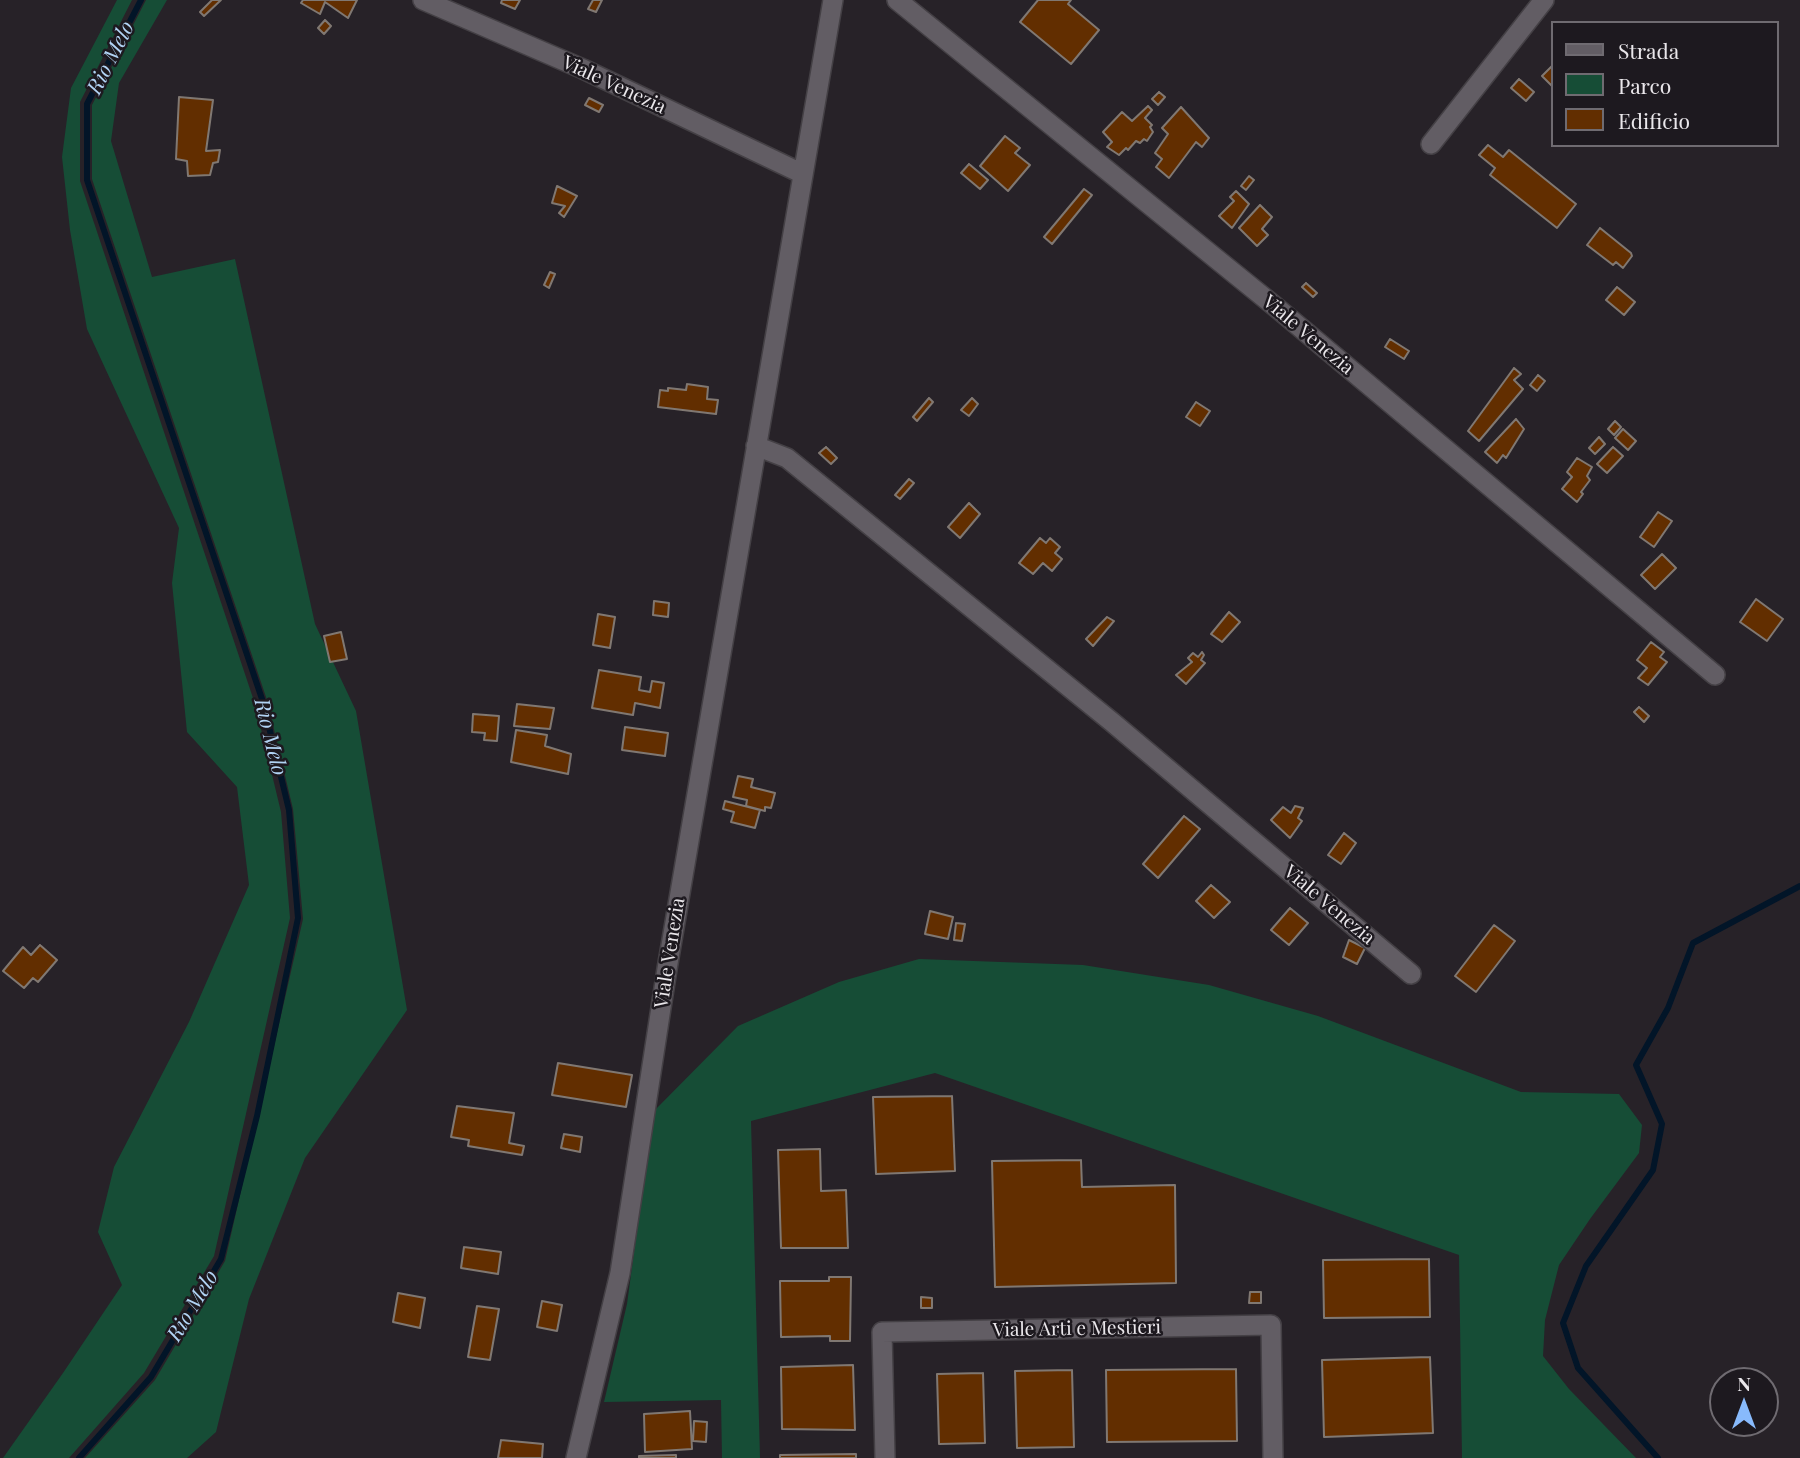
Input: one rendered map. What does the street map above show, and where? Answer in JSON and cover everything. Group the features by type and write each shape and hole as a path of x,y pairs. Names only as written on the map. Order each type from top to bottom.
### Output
{"street":[{"name":"Viale Venezia","path":"422,0 583,69 803,174"},
{"name":"Viale Venezia","path":"576,1458 620,1273 667,969 833,0"},
{"name":"Viale Venezia","path":"897,0 1277,308 1715,675"},
{"path":"1431,144 1544,0"},
{"name":"Viale Venezia","path":"756,446 788,457 1112,722 1411,974"},
{"name":"Viale Arti e Mestieri","path":"885,1458 882,1332 1271,1325 1273,1458"}],"green space":[{"path":"117,0 132,0 80,102 80,181 255,704 281,812 290,918 214,1256 144,1373 69,1458 3,1458 122,1285 98,1232 114,1167 189,1022 249,885 237,787 187,732 172,583 179,528 87,329 70,230 62,157 71,88"},
{"path":"146,0 167,0 119,83 111,141 152,277 235,259 315,624 356,711 407,1010 305,1158 249,1299 216,1432 187,1458 85,1458 155,1380 225,1261 303,919 293,809 267,700 92,179 92,105"},
{"path":"919,959 1083,965 1209,985 1318,1016 1521,1092 1619,1094 1642,1125 1639,1153 1559,1265 1545,1320 1543,1356 1569,1389 1636,1458 1462,1458 1459,1255 935,1073 751,1121 760,1458 722,1458 721,1400 604,1402 627,1304 653,1112 738,1026 839,982"}],"building":[{"path":"212,0 221,0 204,16 200,12"},
{"path":"303,0 357,0 348,18 325,2 320,14 301,3"},
{"path":"502,0 520,0 515,9 501,3"},
{"path":"593,0 602,0 596,12 588,9"},
{"path":"1038,0 1071,0 1068,4 1099,30 1071,64 1020,22"},
{"path":"325,20 331,26 324,34 318,28"},
{"path":"1552,66 1552,86 1542,76"},
{"path":"1519,79 1534,92 1526,101 1511,88"},
{"path":"1159,92 1165,97 1158,105 1152,99"},
{"path":"179,97 213,100 206,151 220,150 218,162 213,163 210,175 188,176 187,161 176,159"},
{"path":"589,98 603,105 599,112 585,105"},
{"path":"1148,106 1152,110 1145,118 1152,125 1150,127 1153,132 1147,141 1136,141 1119,155 1107,147 1112,142 1103,132 1122,112 1132,121"},
{"path":"1181,107 1209,138 1202,147 1196,142 1169,178 1156,167 1162,159 1155,153 1168,134 1162,128"},
{"path":"1005,136 1020,148 1015,153 1030,165 1008,191 980,166"},
{"path":"1488,145 1503,157 1509,150 1576,204 1557,228 1490,175 1495,168 1479,155"},
{"path":"969,164 988,180 980,189 961,173"},
{"path":"1249,176 1254,180 1246,190 1241,186"},
{"path":"557,186 577,196 564,217 559,213 565,206 552,203"},
{"path":"1084,189 1092,195 1052,244 1044,237"},
{"path":"1236,191 1249,204 1232,228 1219,216 1234,201 1230,197"},
{"path":"1260,205 1272,217 1262,229 1268,235 1257,246 1239,228"},
{"path":"1600,228 1631,253 1632,256 1623,268 1616,262 1613,265 1587,245"},
{"path":"550,272 555,274 549,288 544,285"},
{"path":"1306,283 1317,293 1313,297 1302,287"},
{"path":"1617,287 1635,302 1624,315 1606,300"},
{"path":"1390,339 1409,351 1404,359 1385,347"},
{"path":"1514,368 1521,374 1514,380 1523,389 1479,441 1468,431"},
{"path":"1538,375 1545,381 1537,391 1530,385"},
{"path":"687,384 708,387 707,399 718,400 716,414 658,407 660,390 686,390"},
{"path":"929,398 933,402 917,421 913,417"},
{"path":"972,398 978,404 969,416 961,410"},
{"path":"1196,402 1210,411 1200,426 1186,417"},
{"path":"1516,419 1524,429 1506,458 1503,455 1497,463 1485,452"},
{"path":"1615,421 1621,427 1614,435 1608,429"},
{"path":"1623,429 1636,441 1628,450 1615,438"},
{"path":"1599,437 1605,444 1595,454 1589,448"},
{"path":"826,447 837,458 831,464 819,453"},
{"path":"1613,447 1623,456 1607,473 1597,464"},
{"path":"1577,458 1592,467 1587,476 1590,480 1577,502 1562,489 1572,477 1567,472"},
{"path":"909,479 914,483 900,499 895,495"},
{"path":"969,503 980,514 960,538 948,527"},
{"path":"1658,512 1672,521 1654,547 1640,537"},
{"path":"1040,538 1046,543 1050,538 1060,547 1055,553 1062,559 1052,571 1043,563 1033,574 1019,563"},
{"path":"1662,554 1676,568 1655,589 1641,575"},
{"path":"1756,599 1783,619 1767,641 1740,622"},
{"path":"654,601 669,603 668,617 653,615"},
{"path":"1229,612 1240,622 1222,642 1211,634"},
{"path":"598,614 615,617 610,648 593,645"},
{"path":"1107,617 1114,621 1093,646 1086,639"},
{"path":"341,632 347,659 330,662 324,636"},
{"path":"1651,642 1664,652 1660,657 1667,662 1648,685 1638,678 1647,668 1637,660"},
{"path":"1202,652 1204,655 1201,660 1205,663 1186,684 1176,675 1192,662 1188,658 1193,653 1198,657"},
{"path":"599,670 641,677 639,690 650,692 652,681 664,683 660,708 635,703 633,715 592,708"},
{"path":"517,704 554,708 550,729 514,726"},
{"path":"1639,707 1649,716 1644,722 1634,712"},
{"path":"473,714 499,716 497,741 484,740 485,733 472,732"},
{"path":"625,727 668,733 665,756 622,750"},
{"path":"516,730 547,735 545,746 571,754 568,774 511,762"},
{"path":"738,776 753,779 751,787 775,793 771,808 765,807 765,811 746,806 747,800 733,797"},
{"path":"725,801 760,810 755,828 731,822 734,812 723,809"},
{"path":"1295,806 1303,808 1298,818 1302,821 1290,838 1271,820 1283,807 1291,813"},
{"path":"1184,816 1200,829 1158,878 1143,864"},
{"path":"1344,833 1356,843 1341,864 1328,855"},
{"path":"1211,885 1230,902 1214,918 1196,901"},
{"path":"1290,908 1308,923 1289,945 1271,930"},
{"path":"930,911 953,917 948,939 925,934"},
{"path":"956,923 965,924 962,941 954,940"},
{"path":"1494,925 1515,941 1476,992 1455,976"},
{"path":"1349,940 1365,948 1357,964 1343,957"},
{"path":"40,945 57,960 38,982 33,978 24,988 3,971 23,947 31,955"},
{"path":"558,1063 632,1075 626,1107 552,1095"},
{"path":"952,1096 955,1171 876,1174 873,1097"},
{"path":"457,1106 514,1113 509,1143 524,1146 522,1155 468,1146 469,1140 451,1137"},
{"path":"564,1134 582,1137 580,1152 561,1148"},
{"path":"820,1149 821,1191 846,1190 848,1248 781,1248 778,1150"},
{"path":"1081,1160 1082,1187 1175,1185 1176,1283 995,1287 992,1161"},
{"path":"464,1247 501,1252 498,1274 461,1268"},
{"path":"1429,1259 1430,1317 1324,1318 1323,1260"},
{"path":"829,1277 851,1277 850,1341 830,1341 830,1336 781,1337 780,1281 829,1281"},
{"path":"1250,1292 1261,1292 1261,1303 1249,1303"},
{"path":"398,1293 425,1298 420,1328 393,1322"},
{"path":"921,1297 932,1298 932,1308 921,1308"},
{"path":"542,1301 562,1305 557,1331 537,1327"},
{"path":"477,1306 499,1309 490,1360 468,1357"},
{"path":"1430,1357 1433,1433 1324,1437 1322,1360"},
{"path":"853,1365 855,1430 782,1429 781,1367"},
{"path":"1236,1369 1237,1441 1107,1442 1106,1370"},
{"path":"1072,1370 1074,1447 1017,1448 1015,1371"},
{"path":"983,1373 985,1443 939,1444 937,1374"},
{"path":"690,1411 692,1449 645,1452 644,1414"},
{"path":"694,1421 707,1422 706,1442 693,1441"},
{"path":"501,1440 543,1444 542,1458 498,1458"},
{"path":"856,1454 856,1458 780,1458 780,1455"},
{"path":"676,1455 676,1458 639,1458 639,1456"}],"waterway":[{"name":"Rio Melo","path":"79,1458 151,1377 221,1259 257,1116 298,918 289,810 263,702 87,180 87,104 141,0"},
{"path":"1658,1458 1578,1368 1563,1323 1586,1266 1653,1170 1662,1124 1636,1065 1668,1008 1693,943 1800,886"}]}
